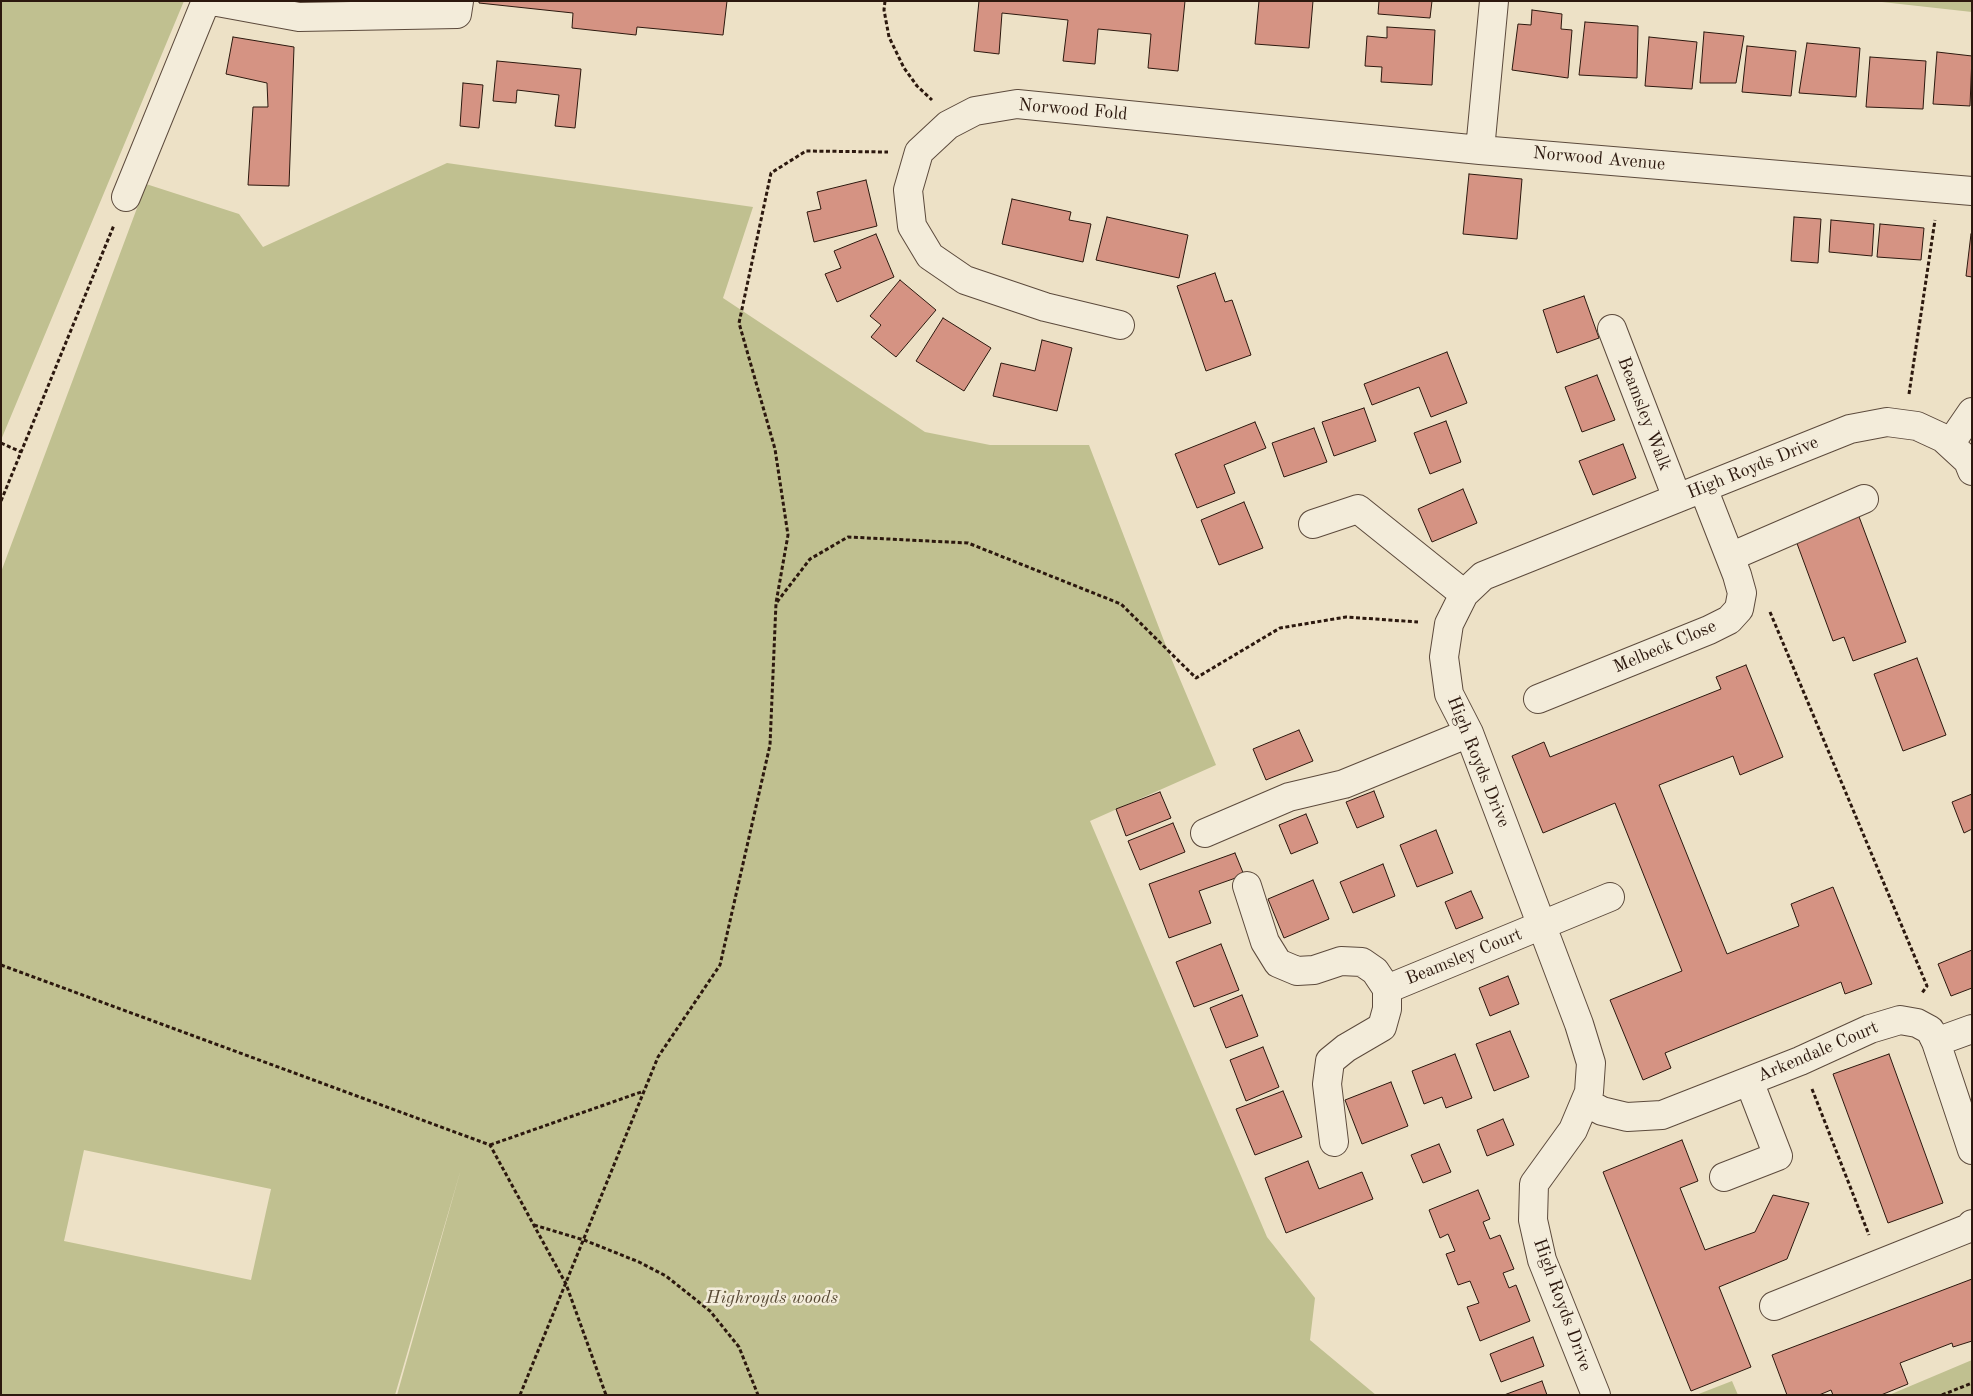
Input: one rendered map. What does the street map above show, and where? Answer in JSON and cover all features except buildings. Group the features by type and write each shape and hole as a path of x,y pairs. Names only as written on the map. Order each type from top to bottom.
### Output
{"street":[{"path":"126,197 206,1"},
{"path":"212,1 299,17 456,14 458,1"},
{"path":"1480,150 1494,1"},
{"name":"Norwood Fold","path":"919,152 948,125 975,111 1017,104 1226,124"},
{"name":"Norwood Avenue","path":"1226,124 1480,150 1972,191"},
{"path":"919,152 908,190 912,226 930,256 966,280 1045,307 1120,325"},
{"name":"Beamsley Walk","path":"1612,329 1677,498"},
{"path":"1950,444 1972,412"},
{"name":"High Royds Drive","path":"1596,1395 1542,1260 1533,1220 1534,1184 1573,1130 1589,1092 1591,1063 1469,733 1449,694 1444,657 1449,624 1464,594 1482,576 1850,429 1887,422 1918,426 1950,444 1968,461 1972,471"},
{"path":"1703,488 1742,593"},
{"path":"1730,558 1864,499"},
{"path":"1313,524 1358,509 1464,594"},
{"name":"Melbeck Close","path":"1538,699 1709,630 1729,620 1739,609 1742,593"},
{"path":"1205,833 1289,797 1344,784 1469,733"},
{"path":"1247,886 1264,942 1278,963 1297,971 1314,970 1341,961 1362,962 1375,971 1387,989 1386,1009 1382,1027 1346,1048 1330,1061 1328,1084 1334,1142"},
{"name":"Beamsley Court","path":"1387,989 1610,897"},
{"name":"Arkendale Court","path":"1585,1102 1602,1111 1627,1117 1662,1115 1800,1061 1870,1028 1900,1020 1916,1023 1930,1030 1936,1042 1972,1150"},
{"path":"1936,1042 1972,1029"},
{"path":"1724,1177 1778,1156 1749,1081"},
{"path":"1774,1306 1969,1228 1972,1224"}],"path":[{"path":"886,1 884,10 889,37 904,68 917,86 958,120"},
{"path":"520,1395 658,1056 720,965 770,745 776,602 788,535 775,449 739,322 770,173 806,151 919,152"},
{"path":"1904,424 1940,188"},
{"path":"1,501 126,197"},
{"path":"1,443 21,452"},
{"path":"776,602 810,559 848,537 968,543 1122,604 1196,678 1280,628 1346,617 1449,624"},
{"path":"1742,593 1765,599 1927,986 1900,1020"},
{"path":"1,965 490,1146 644,1091"},
{"path":"1800,1061 1880,1264"},
{"path":"490,1146 566,1284 606,1395"},
{"path":"534,1225 584,1240 638,1262 666,1276 710,1311 739,1348 758,1395"},
{"path":"1942,1395 1972,1383"}],"green space":[{"path":"1,1 184,1 1,440"},
{"path":"1873,1 1972,1 1972,12"},
{"name":"Highroyds woods","path":"447,163 753,207 723,298 925,432 990,445 1089,445 1166,646 1216,765 1090,821 1267,1237 1315,1298 1310,1340 1376,1395 397,1395 461,1169 395,1395 1,1395 1,572 146,184 239,214 263,247","holes":["84,1150 271,1189 251,1280 64,1241"]},
{"path":"1972,1360 1972,1395 1889,1395"},
{"path":"1732,1381 1738,1395 1696,1395"}]}
